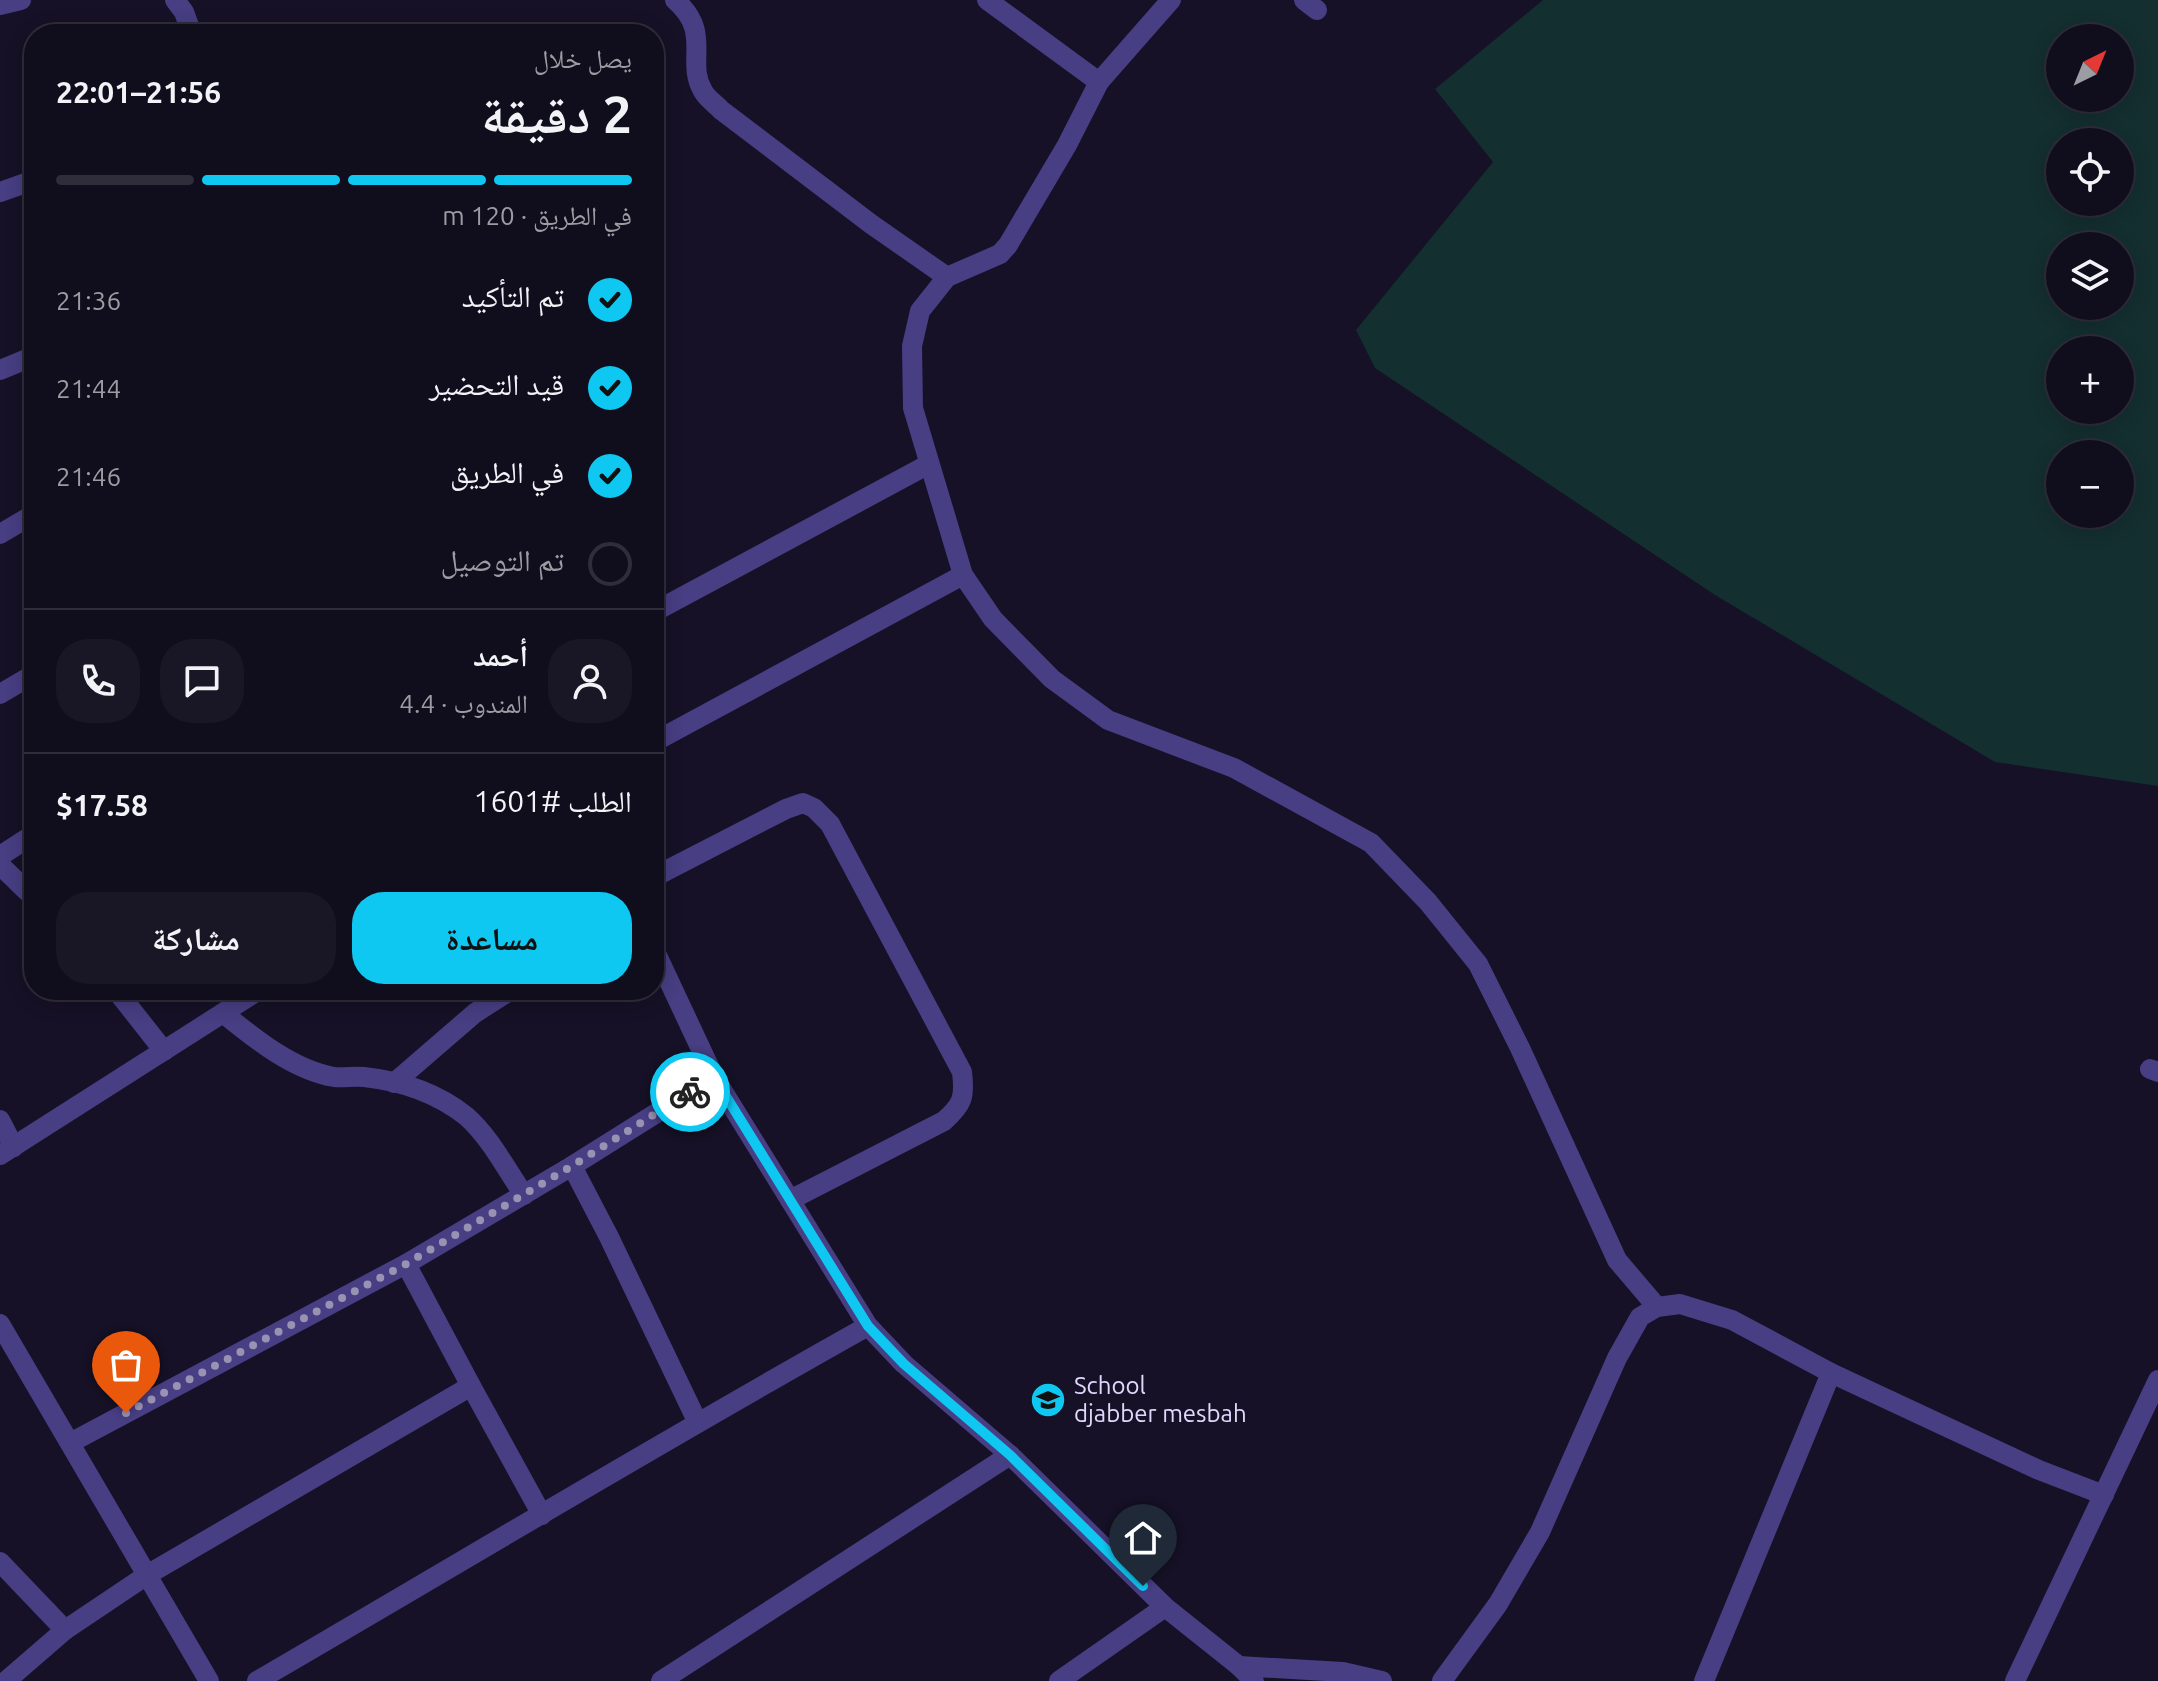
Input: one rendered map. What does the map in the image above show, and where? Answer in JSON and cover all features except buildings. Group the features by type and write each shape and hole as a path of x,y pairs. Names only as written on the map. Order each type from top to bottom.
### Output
{"street":[{"path":"0,5 21,0"},
{"path":"675,0 692,19 703,93 871,224 947,277"},
{"path":"987,0 1099,82"},
{"path":"1171,0 1099,82 1042,191 1008,245 1000,254 947,277 920,311 912,346 913,408 963,575 993,619 1052,679 1108,720 1234,768 1371,843 1428,902 1478,964 1617,1260 1657,1307"},
{"path":"182,4 189,24"},
{"path":"0,192 24,184"},
{"path":"0,370 24,360"},
{"path":"664,607 929,464"},
{"path":"0,534 24,520"},
{"path":"664,737 963,575"},
{"path":"0,694 24,680"},
{"path":"664,872 786,809 803,803 814,808 830,824 962,1072 965,1095 956,1110 944,1121 790,1200"},
{"path":"0,856 24,840"},
{"path":"0,865 24,888"},
{"path":"664,970 714,1077 868,1326 904,1364 1010,1455 1165,1607 1254,1681"},
{"path":"124,1000 164,1051"},
{"path":"0,1120 7,1151 243,1000"},
{"path":"394,1083 475,1013 495,1000"},
{"path":"223,1013 255,1039 311,1069 333,1077 364,1077 394,1083 419,1089 443,1100 482,1133 524,1195"},
{"path":"70,1443 406,1264 714,1077"},
{"path":"572,1166 697,1421"},
{"path":"406,1264 542,1515"},
{"path":"1442,1681 1498,1604 1540,1532 1617,1358 1640,1317 1657,1307 1680,1304 1732,1320 1831,1373 2039,1470 2104,1495"},
{"path":"0,1324 209,1681"},
{"path":"257,1681 697,1421 868,1326"},
{"path":"1704,1681 1831,1373"},
{"path":"2015,1681 2158,1380"},
{"path":"6,1681 65,1630 147,1575 471,1386"},
{"path":"661,1681 1010,1455"},
{"path":"0,1562 65,1630"},
{"path":"1059,1681 1165,1607"},
{"path":"1239,1666 1343,1672 1382,1681"}],"green space":[{"path":"1543,0 2158,0 2158,786 1995,762 1715,595 1375,368 1356,330 1493,162 1435,89"}],"way so far":[{"path":"126,1413 406,1264 690,1092"}],"place":[{"name":"School djabber mesbah","path":"1048,1400"}],"route":[{"path":"690,1092 714,1077 868,1326 904,1364 1010,1455 1143,1586"}]}
